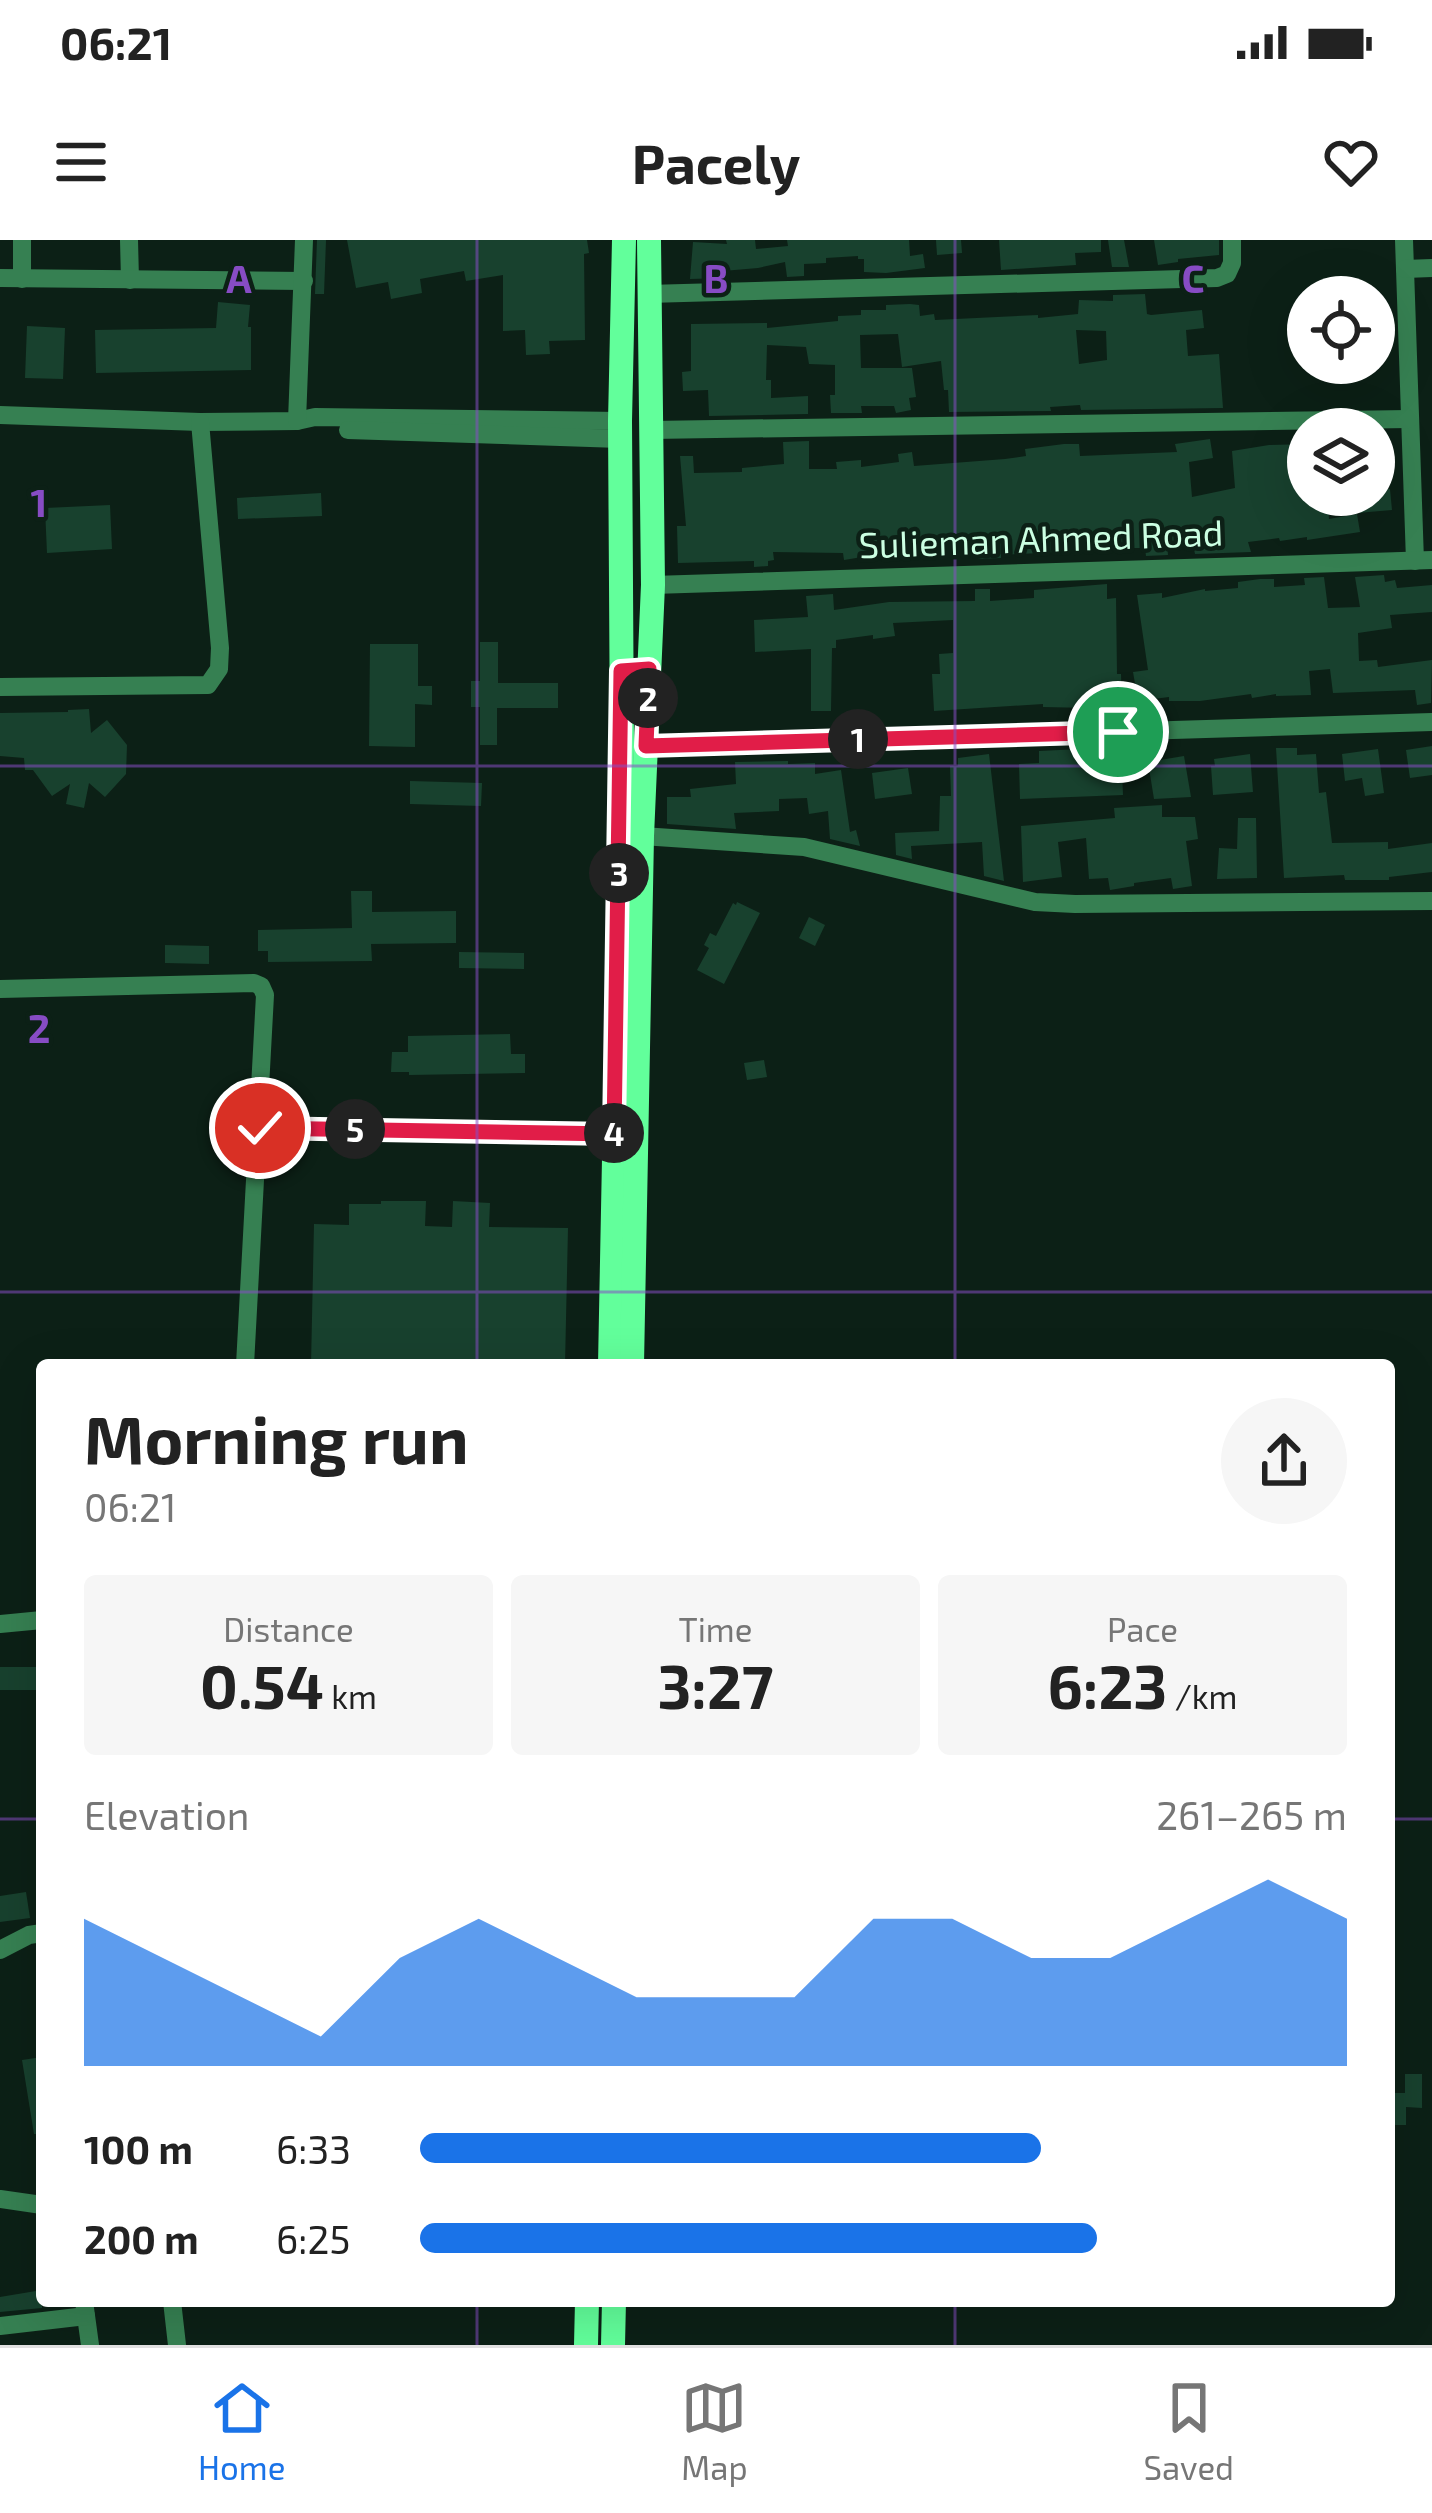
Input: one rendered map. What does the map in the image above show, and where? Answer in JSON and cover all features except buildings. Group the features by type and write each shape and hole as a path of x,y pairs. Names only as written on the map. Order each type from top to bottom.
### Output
{"street":[{"path":"22,240 22,279"},
{"path":"129,240 130,280"},
{"path":"297,421 304,240"},
{"path":"610,1359 624,240"},
{"path":"632,1359 642,836 653,585 649,240"},
{"path":"648,295 1217,278 1228,274 1232,240"},
{"path":"1404,240 1409,419 1422,458 1423,561"},
{"path":"1405,269 1432,268"},
{"path":"0,278 304,281"},
{"path":"0,415 200,422 315,417 620,430"},
{"path":"651,430 1409,419"},
{"path":"0,686 208,685 219,669 220,648 200,422"},
{"name":"Sulieman Ahmed Road","path":"653,585 1423,561"},
{"path":"621,671 649,669"},
{"path":"646,746 1432,722"},
{"path":"642,836 804,847 1035,902 1432,901"},
{"path":"0,989 254,982 261,986 265,995 260,1128 245,1359"},
{"path":"260,1128 614,1134"},
{"path":"0,1624 36,1621"},
{"path":"0,1951 36,1934"},
{"path":"0,2199 36,2204"},
{"path":"173,2307 177,2345"},
{"path":"586,2345 587,2307"},
{"path":"613,2345 614,2307"},
{"path":"0,2326 85,2309 90,2345"}],"route":[{"path":"260,1128 614,1134 621,671 649,669 646,746 1118,732"}]}
